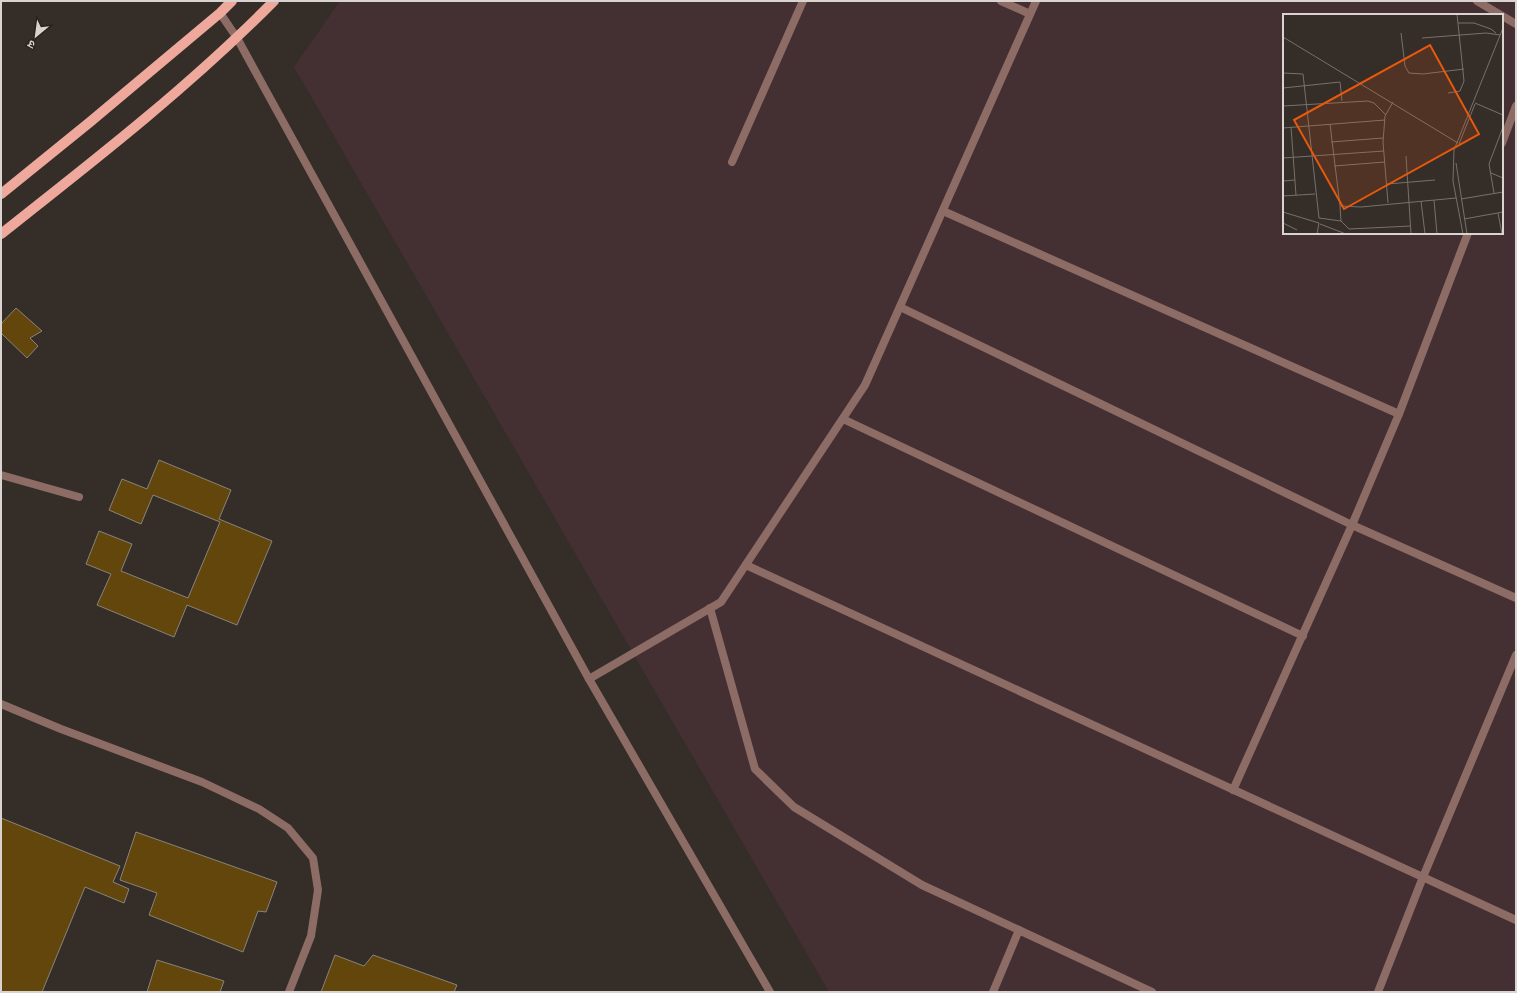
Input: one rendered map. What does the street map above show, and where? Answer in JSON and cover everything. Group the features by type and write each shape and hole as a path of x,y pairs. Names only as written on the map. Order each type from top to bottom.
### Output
{"main road":[{"path":"1,194 90,122 220,13 232,1"},
{"path":"1,234 114,144 237,38 274,1"}],"street":[{"path":"732,162 804,1"},
{"path":"1001,1 1030,14"},
{"path":"589,679 722,602 844,419 865,385 1036,1"},
{"path":"1477,1 1499,14"},
{"path":"220,13 237,38 589,679 770,992"},
{"path":"1503,16 1516,24"},
{"path":"1503,140 1516,106"},
{"path":"943,211 1399,414"},
{"path":"1233,790 1303,636 1399,414 1468,234"},
{"path":"900,307 1352,525 1516,598"},
{"path":"844,419 1303,636"},
{"path":"1,475 79,497"},
{"path":"746,565 1516,920"},
{"path":"710,608 754,769 794,807 922,885 1152,992"},
{"path":"1378,992 1423,878 1516,655"},
{"path":"1,704 61,729 202,782 259,809 288,828 313,858 318,890 311,936 289,992"},
{"path":"993,992 1020,930"}],"shaded area":[{"path":"340,1 1516,1 1516,992 829,992 294,67"}],"building":[{"path":"16,308 42,331 30,338 38,346 27,358 1,333 1,324"},
{"path":"159,460 231,490 219,519 272,541 237,625 187,605 174,637 97,605 111,574 86,564 99,531 132,544 121,571 188,598 220,522 153,495 141,524 109,510 122,479 147,489"},
{"path":"1,818 120,866 113,882 129,889 124,903 85,887 42,992 1,992"},
{"path":"136,832 277,882 266,912 258,911 243,952 149,915 157,893 120,880"},
{"path":"335,955 364,966 373,955 457,985 454,992 321,992"},
{"path":"157,960 224,981 220,992 147,992"}]}
